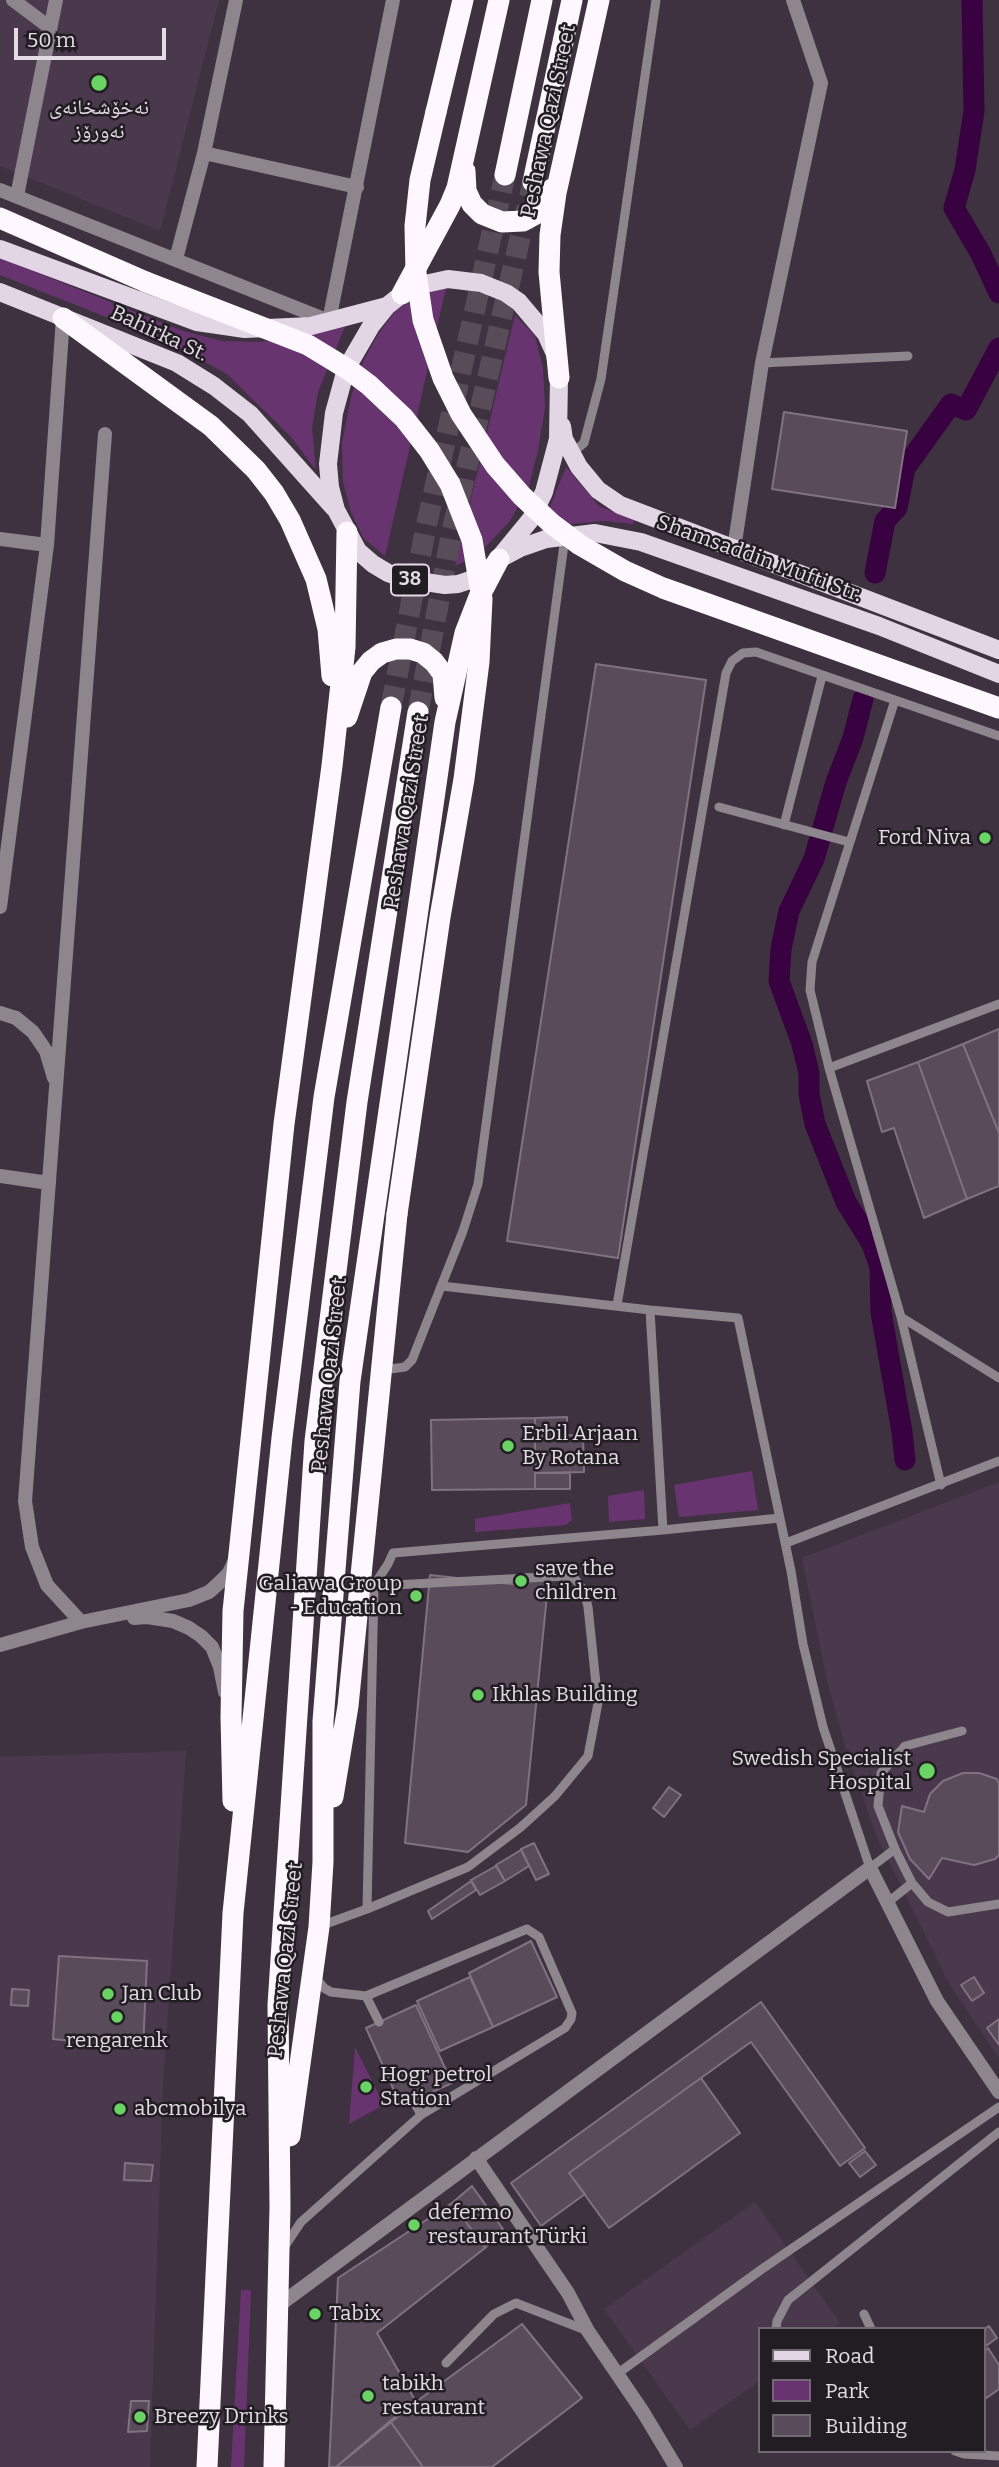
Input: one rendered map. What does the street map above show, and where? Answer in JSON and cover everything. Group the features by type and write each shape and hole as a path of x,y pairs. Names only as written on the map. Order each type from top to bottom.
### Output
{"highway":[{"path":"463,0 420,180 415,215 416,273 423,320 435,359 461,414 495,465 522,496 552,524 580,545 625,571 663,588 999,708"},
{"name":"Peshawa Qazi Street","path":"394,300 450,205 460,179 499,0"},
{"name":"Peshawa Qazi Street","path":"505,175 542,0"},
{"name":"Peshawa Qazi Street","path":"533,183 572,0"},
{"name":"Peshawa Qazi Street","path":"559,378 549,272 550,235 599,0"},
{"path":"466,152 465,184 472,204 489,218 509,223 530,218 546,204 564,158"},
{"path":"0,218 146,282 329,356 369,384 404,418 429,450 455,493 472,540 482,599 480,662 397,1214 348,1706 323,1862"},
{"path":"63,318 211,426 256,470 290,520 316,579 330,642 332,682 325,820"},
{"name":"Peshawa Qazi Street","path":"233,1913 233,1611 284,1124 332,766 345,647 348,588 346,532"},
{"name":"Peshawa Qazi Street","path":"280,2207 319,1927 323,1862 323,1721 350,1381 445,722 465,633 479,597 499,559"},
{"path":"332,766 362,673 371,661 382,653 410,649 423,653 434,662 443,674 445,722"},
{"name":"Peshawa Qazi Street","path":"207,2467 233,1913 282,1438 324,1097 391,707"},
{"name":"Peshawa Qazi Street","path":"274,2467 280,2207 278,2005 314,1441 357,1102 418,712"}],"main road":[{"name":"Bahirka St.","path":"0,249 197,322 244,329 311,326 394,300"},
{"name":"Peshawa Qazi Street","path":"447,279 481,283 506,293 534,318 546,334 555,355 559,378 558,439 544,492 531,519 485,575 471,581 444,585 424,583 405,579 373,564 358,551 336,510 330,487 328,464 334,413 346,369 371,326 394,300 425,284 447,279"},
{"name":"Bahirka St.","path":"0,292 177,363 214,386 250,414 336,510"},
{"name":"Shamsaddin Mufti Str.","path":"559,407 564,439 572,453 598,490 620,505 999,650"},
{"name":"Shamsaddin Mufti Str.","path":"499,559 533,544 595,533 641,542 879,626 999,674"}],"street":[{"path":"17,196 55,0"},
{"path":"176,259 204,153 236,0"},
{"path":"0,190 329,321 393,0"},
{"path":"734,550 762,363 821,83 793,0"},
{"path":"19,3 49,27"},
{"path":"204,153 357,187"},
{"path":"0,907 47,545 63,318"},
{"path":"81,1622 47,1585 32,1547 26,1501 105,434"},
{"path":"0,539 47,545"},
{"path":"0,1013 16,1018 33,1032 46,1051 56,1086"},
{"path":"0,1176 49,1183"},
{"path":"0,1645 81,1622 189,1600 209,1592 229,1573 240,1544"},
{"path":"81,1622 147,1617 173,1621 189,1628 212,1647 220,1667 231,1717"},
{"path":"278,2306 870,1868 937,2001 999,2092"},
{"path":"476,2158 568,2293 588,2331 677,2467"}],"lane":[{"path":"572,453 584,443 601,379 656,0"},
{"path":"762,363 908,356"},
{"path":"381,1370 400,1369 409,1364 469,1216 478,1184 565,537"},
{"path":"617,1306 728,667 737,656 756,652 999,736"},
{"path":"784,825 822,676"},
{"path":"895,700 812,962 810,976 812,1005 901,1317 941,1485"},
{"path":"719,807 849,842"},
{"path":"829,1068 999,1004"},
{"path":"442,1286 738,1318 786,1543 803,1644 823,1727 870,1868 895,1849"},
{"path":"650,1310 663,1531"},
{"path":"901,1317 999,1378"},
{"path":"786,1543 999,1461"},
{"path":"358,1606 374,1586 393,1553 663,1531 780,1518"},
{"path":"319,1927 468,1867 521,1827 555,1797 588,1756 598,1703 587,1607 584,1591 575,1579 566,1576 374,1586"},
{"path":"367,1909 374,1586"},
{"path":"962,1731 905,1746 881,1773 878,1806 912,1883 928,1902 948,1912 999,1904"},
{"path":"887,1903 912,1883"},
{"path":"278,2267 286,2243 301,2221 421,2115 569,2024 572,2008 539,1937 532,1930 522,1929 366,1996 331,1992 319,1983 312,1972"},
{"path":"366,1996 379,2022"},
{"path":"413,2100 421,2115"},
{"path":"617,2374 762,2269 999,2107"},
{"path":"776,2327 788,2300 999,2132"},
{"path":"446,2363 494,2314 516,2303 588,2331"},
{"path":"864,2314 870,2327"},
{"path":"961,2453 999,2456"}],"shaded area":[{"name":"نەخۆشخانەی نەورۆز","path":"0,0 219,0 160,231 0,166"},
{"name":"Swedish Specialist Hospital","path":"999,1482 999,2058 949,1983 877,1837 846,1749 827,1680 802,1558"},
{"path":"186,1751 163,2085 150,2467 0,2467 0,1757"},
{"path":"755,2202 840,2323 835,2327 758,2327 758,2382 690,2430 604,2309"}],"green space":[{"path":"0,258 183,331 222,341 260,342 311,334 346,324 318,392 312,428 316,470 291,437 227,374 167,341 0,275"},
{"path":"446,288 385,556 364,539 351,512 343,482 342,443 351,397 364,360 395,311 409,297"},
{"path":"515,315 535,336 543,368 545,408 538,450 529,487 510,521 477,556 455,566"},
{"path":"566,467 599,506 634,520 633,524 605,521 570,524 539,534"},
{"path":"752,1471 758,1510 679,1517 674,1485"},
{"path":"644,1490 645,1519 609,1522 608,1496"},
{"path":"570,1503 572,1520 566,1525 475,1532 475,1519"},
{"path":"355,2047 384,2105 349,2124"},
{"path":"241,2290 251,2290 244,2467 231,2467"}],"building":[{"path":"784,412 907,431 895,508 772,489"},
{"path":"596,664 706,680 618,1258 507,1241"},
{"path":"999,1029 999,1133 963,1044"},
{"path":"963,1044 999,1133 999,1186 967,1199 918,1062"},
{"path":"918,1062 967,1199 924,1218 894,1128 882,1132 867,1081"},
{"path":"567,1417 567,1436 535,1436 535,1418"},
{"path":"535,1418 535,1489 432,1490 431,1420"},
{"path":"583,1435 584,1472 535,1473 535,1436"},
{"path":"535,1473 570,1473 570,1489 535,1489"},
{"name":"Ikhlas Building","path":"522,1574 549,1575 526,1805 468,1852 405,1843 430,1575 521,1585"},
{"path":"963,1773 979,1773 997,1779 999,1855 995,1859 974,1865 942,1858 929,1879 910,1859 898,1832 902,1806 924,1812 930,1794 943,1781"},
{"path":"669,1787 681,1795 664,1817 653,1808"},
{"path":"534,1843 549,1874 536,1880 521,1849"},
{"path":"521,1850 529,1866 505,1881 496,1865"},
{"path":"496,1866 505,1881 480,1895 471,1880"},
{"path":"471,1881 476,1890 432,1919 428,1911"},
{"path":"531,1941 557,1997 493,2027 469,1973"},
{"path":"59,1956 147,1961 143,2049 53,2039"},
{"path":"470,1977 493,2027 440,2051 417,2001"},
{"path":"974,1977 984,1993 972,2001 961,1985"},
{"path":"12,1989 29,1990 28,2006 11,2005"},
{"path":"761,2002 865,2148 840,2166 751,2042 569,2173 585,2194 541,2226 511,2183"},
{"path":"416,2005 452,2083 401,2106 366,2028"},
{"path":"999,2019 999,2045 987,2028"},
{"path":"701,2078 740,2133 609,2228 569,2173"},
{"path":"865,2151 876,2165 860,2177 849,2163"},
{"path":"125,2163 153,2165 151,2181 124,2180"},
{"path":"472,2186 503,2229 485,2248 452,2203"},
{"path":"452,2203 485,2248 377,2333 416,2402 336,2467 329,2467 338,2278"},
{"path":"522,2324 582,2398 492,2467 423,2467 390,2421"},
{"path":"989,2326 997,2338 985,2347 985,2329"},
{"path":"988,2348 999,2365 999,2389 985,2399 985,2350"},
{"path":"131,2401 149,2401 147,2431 128,2432"},
{"path":"390,2421 423,2467 336,2467"}],"waterway":[{"path":"972,0 974,111 965,170 954,208 981,254 999,293"},
{"path":"875,573 885,521 897,508 905,468 951,404 966,410 999,348"},
{"path":"863,699 814,859 789,911 781,949 779,981 802,1044 809,1073 809,1094 815,1124 846,1202 872,1244 880,1267 881,1312 905,1460"}],"tunnel":[{"path":"391,707 426,527 505,175"},
{"path":"418,712 452,531 533,182"}],"place":[{"name":"نەخۆشخانەی نەورۆز","path":"99,83"},
{"name":"Ford Niva","path":"985,838"},
{"name":"Erbil Arjaan By Rotana","path":"508,1446"},
{"name":"save the children","path":"521,1581"},
{"name":"Galiawa Group - Education","path":"416,1596"},
{"name":"Ikhlas Building","path":"478,1695"},
{"name":"Swedish Specialist Hospital","path":"927,1771"},
{"name":"Jan Club","path":"108,1994"},
{"name":"rengarenk","path":"117,2017"},
{"name":"Hogr petrol Station","path":"366,2087"},
{"name":"abcmobilya","path":"120,2109"},
{"name":"defermo restaurant Türki","path":"414,2225"},
{"name":"Tabix","path":"315,2314"},
{"name":"tabikh restaurant","path":"368,2396"},
{"name":"Breezy Drinks","path":"140,2417"}]}
